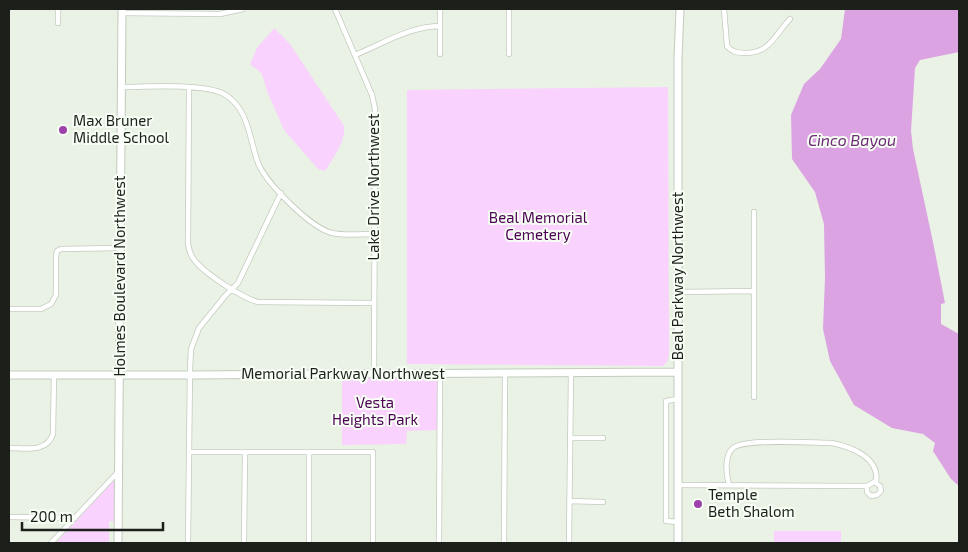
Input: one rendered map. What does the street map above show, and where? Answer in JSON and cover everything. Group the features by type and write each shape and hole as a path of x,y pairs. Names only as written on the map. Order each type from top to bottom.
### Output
{"street":[{"path":"58,9 58,22"},
{"path":"122,11 220,14 243,9"},
{"name":"Lake Drive Northwest","path":"335,9 356,55 372,95 375,109 374,374"},
{"path":"440,9 440,54"},
{"path":"509,9 509,54"},
{"name":"Beal Parkway Northwest","path":"678,543 678,59 680,9"},
{"path":"724,9 727,46 736,53 762,51 790,19"},
{"name":"Holmes Boulevard Northwest","path":"118,543 122,11"},
{"path":"356,55 414,30 440,26"},
{"path":"122,87 205,88 219,92 236,104 247,124 260,167 267,179 310,220 328,231 345,234 374,234"},
{"path":"189,88 189,248 196,263 246,299 263,303 374,303"},
{"path":"188,543 191,349 199,328 238,283 281,193"},
{"path":"754,212 754,397"},
{"path":"9,308 41,309 51,304 56,294 56,256 61,249 120,248"},
{"path":"678,292 754,291"},
{"path":"569,543 570,372"},
{"name":"Memorial Parkway Northwest","path":"9,375 678,372"},
{"path":"439,543 440,373"},
{"path":"504,543 505,373"},
{"path":"9,448 40,448 46,446 52,439 54,375"},
{"path":"678,399 666,401 666,521 678,522"},
{"path":"570,438 603,438"},
{"path":"728,485 727,463 730,451 740,444 752,442 839,444 867,457 872,462 877,473 876,482 881,488 877,495 869,494 867,486"},
{"path":"728,443 733,448"},
{"path":"189,452 373,452 373,543"},
{"path":"244,543 245,452"},
{"path":"309,452 309,543"},
{"path":"51,543 118,471"},
{"path":"678,485 867,486 871,482 876,482"},
{"path":"569,501 603,502"},
{"path":"9,517 75,518"}],"green space":[{"path":"274,28 290,44 344,126 341,144 325,171 318,169 284,130 267,91 262,74 250,64 257,48"},
{"name":"Beal Memorial Cemetery","path":"668,87 669,357 667,362 663,366 407,364 407,90"},
{"name":"Vesta Heights Park","path":"437,376 437,430 407,431 406,444 342,445 342,378"},
{"path":"115,479 115,521 109,521 109,543 56,543"},
{"path":"774,531 841,531 841,543 774,543"}],"water":[{"name":"Cinco Bayou","path":"845,9 959,9 959,52 920,60 915,68 911,131 913,149 945,303 941,304 941,324 959,334 959,486 951,479 933,451 935,443 923,434 892,428 854,405 830,361 823,329 825,277 824,224 815,192 792,159 791,115 804,84 820,69 841,39"}],"place":[{"name":"Max Bruner Middle School","path":"63,130"},
{"name":"Temple Beth Shalom","path":"698,504"}]}
